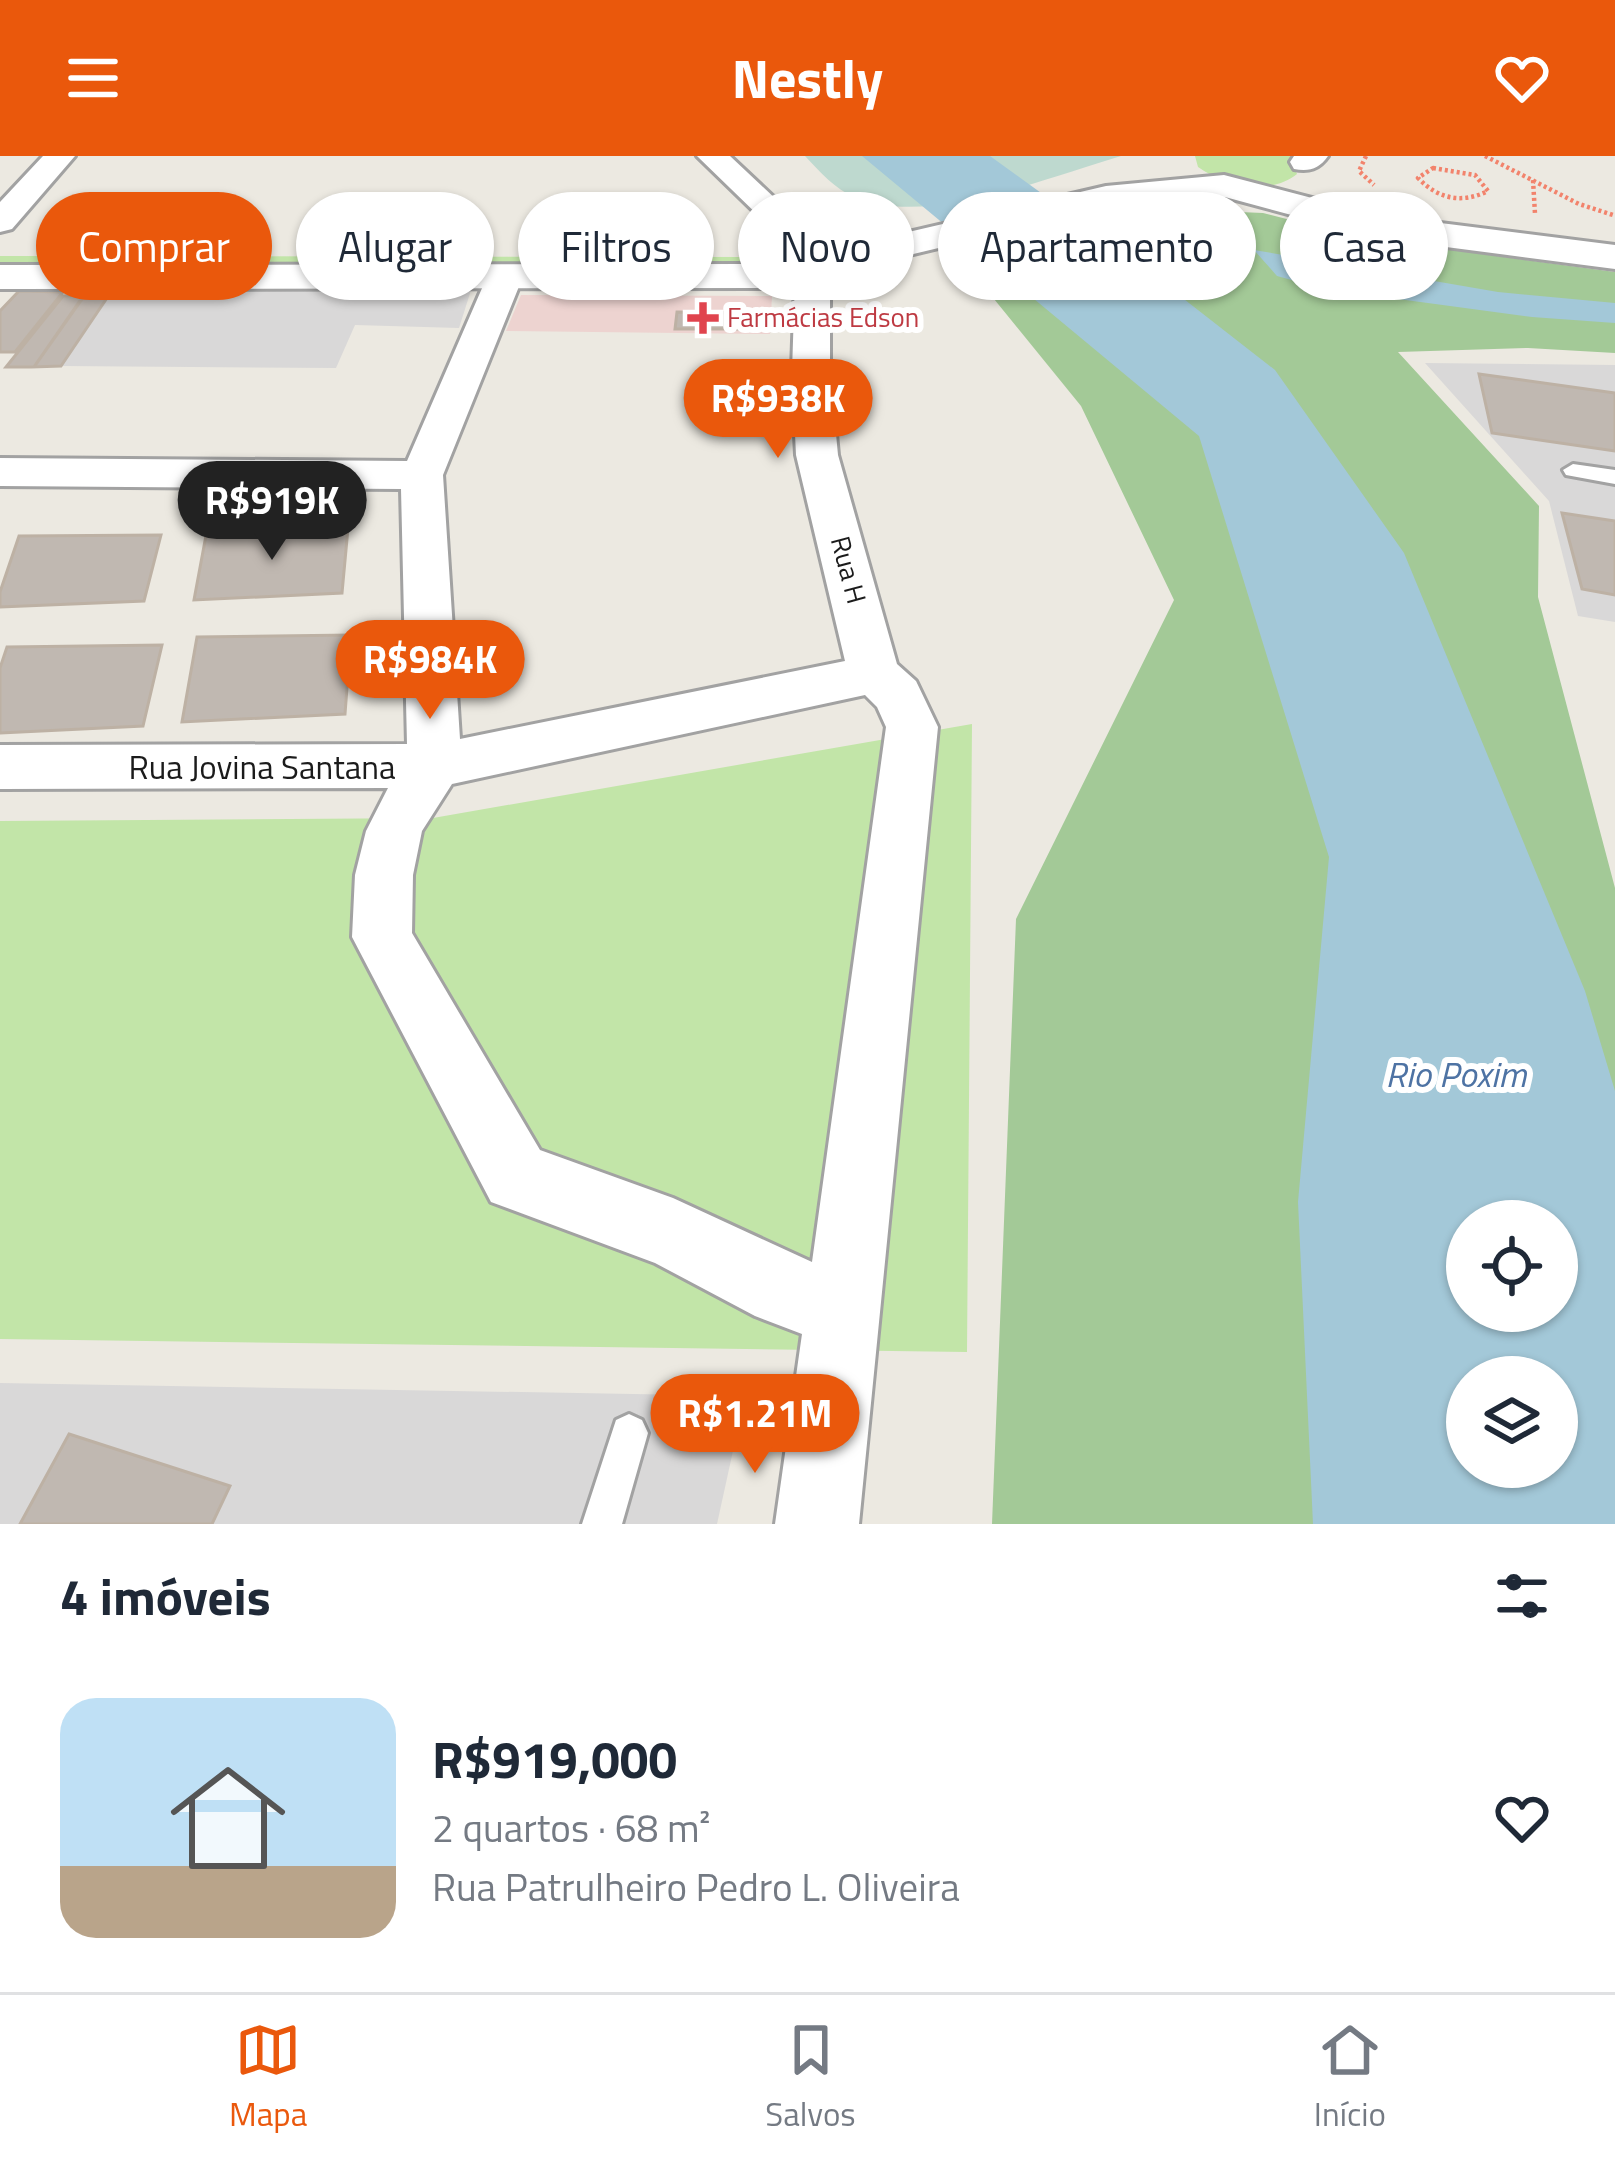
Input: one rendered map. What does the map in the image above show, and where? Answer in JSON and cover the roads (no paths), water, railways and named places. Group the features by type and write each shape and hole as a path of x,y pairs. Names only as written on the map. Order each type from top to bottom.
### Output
{"street":[{"path":"0,222 60,156"},
{"path":"712,156 747,192"},
{"path":"1099,192 1181,156 1196,173 1340,220 1615,257"},
{"path":"1099,192 1291,187 1301,182 1306,160 1450,238"},
{"path":"0,250 738,259"},
{"path":"0,277 738,275"},
{"path":"504,279 422,476 435,766 413,793 394,831 384,875 382,937 516,1177 673,1234 781,1290 840,1308"},
{"name":"Rua H","path":"813,300 817,455 874,674"},
{"path":"0,472 422,476"},
{"path":"813,1504 912,727 898,695 874,674"},
{"name":"Rua Jovina Santana","path":"0,767 435,766 874,674"}],"lane":[{"path":"1574,470 1615,477"},
{"path":"602,1524 629,1432"}],"water":[{"name":"Rio Poxim","path":"862,156 990,156 1040,192 938,192 938,219 914,199 914,192 905,192"},
{"path":"1256,250 1280,254 1277,276 1256,252"},
{"path":"1448,283 1615,303 1615,323 1406,300 1448,300"},
{"name":"Rio Poxim","path":"1035,300 1185,300 1275,370 1404,553 1585,991 1615,1091 1615,1524 1313,1524 1298,1202 1329,857 1199,436"}],"place":[{"name":"Farmácias Edson","path":"703,318"}]}
